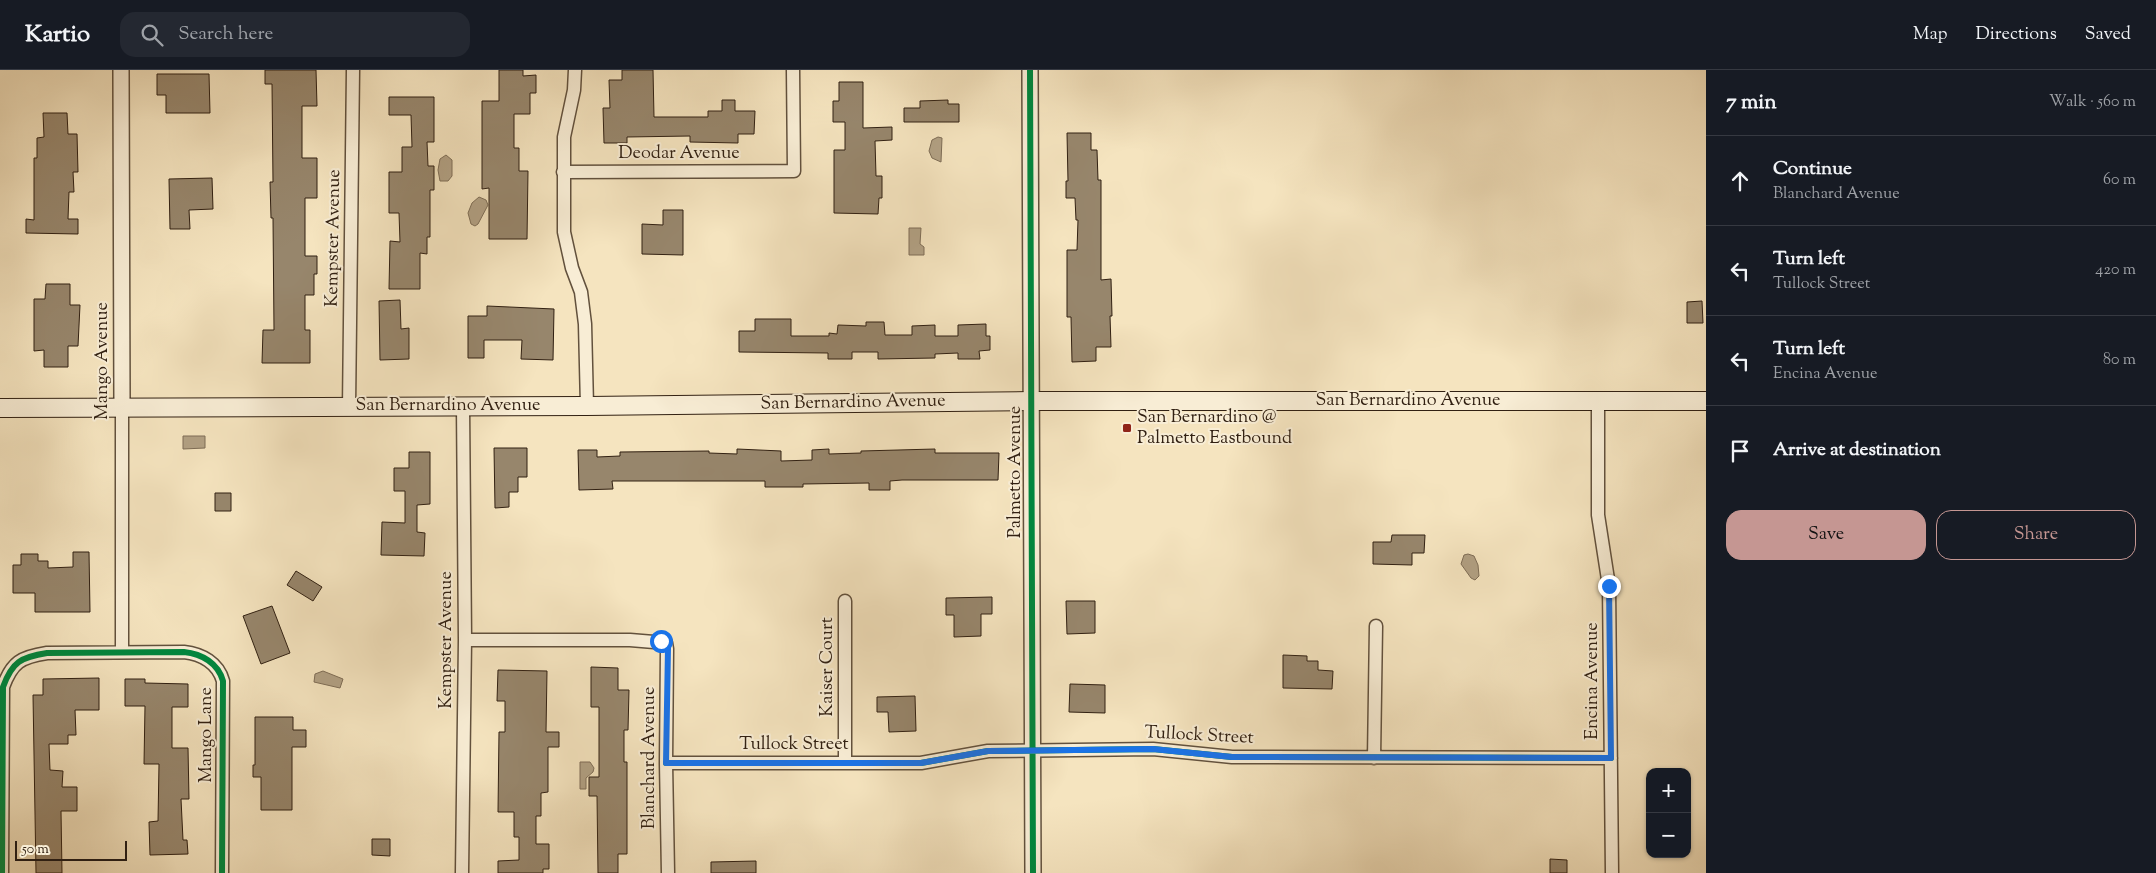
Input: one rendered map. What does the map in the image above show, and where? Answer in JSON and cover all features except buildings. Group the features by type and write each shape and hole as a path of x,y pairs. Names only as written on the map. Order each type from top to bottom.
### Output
{"main road":[{"name":"San Bernardino Avenue","path":"0,408 586,406 1031,401 1706,401"}],"street":[{"name":"Mango Avenue","path":"121,70 122,652"},
{"name":"Kempster Avenue","path":"349,407 353,70"},
{"path":"575,70 574,90 564,137 564,232 572,268 581,292 585,324 586,406"},
{"name":"Deodar Avenue","path":"563,172 794,171 793,70"},
{"name":"Palmetto Avenue","path":"1030,70 1033,873"},
{"name":"Encina Avenue","path":"1598,401 1598,516 1609,586 1612,873"},
{"name":"Kempster Avenue","path":"462,873 465,640 463,406"},
{"name":"Kaiser Court","path":"845,601 845,763"},
{"path":"1374,758 1376,626"},
{"name":"Blanchard Avenue","path":"465,640 630,640 666,642 668,648 666,763 668,873"},
{"name":"Mango Lane","path":"2,873 3,687 9,673 20,660 31,655 47,652 192,653 212,663 223,681 222,873"},
{"name":"Tullock Street","path":"666,763 921,763 973,753 1033,750 1153,749 1232,757 1611,758"}],"shaded area":[{"path":"938,137 942,138 941,162 932,158 929,151 932,140"},
{"path":"446,155 452,160 452,176 448,181 440,181 438,170 440,159"},
{"path":"479,197 486,200 488,205 475,226 471,224 468,213 472,203"},
{"path":"909,228 921,228 920,244 924,247 924,255 909,255"},
{"path":"183,436 205,436 205,448 183,449"},
{"path":"1464,555 1474,556 1478,565 1479,576 1475,580 1471,578 1461,564"},
{"path":"323,671 343,679 340,688 314,682 315,674"},
{"path":"580,762 590,762 594,768 593,772 586,778 586,789 580,789"}],"cycle path":[{"path":"1030,70 1033,873"},
{"path":"2,873 3,687 14,666 30,656 47,653 184,652 208,660 217,669 223,681 222,873"},
{"path":"666,763 921,763 988,751 1153,749 1232,757 1611,758"}],"place":[{"name":"San Bernardino @ Palmetto Eastbound","path":"1127,428"}],"route":[{"path":"661,641 666,642 668,648 666,763 921,763 988,751 1153,749 1232,757 1611,758 1609,586"}]}
